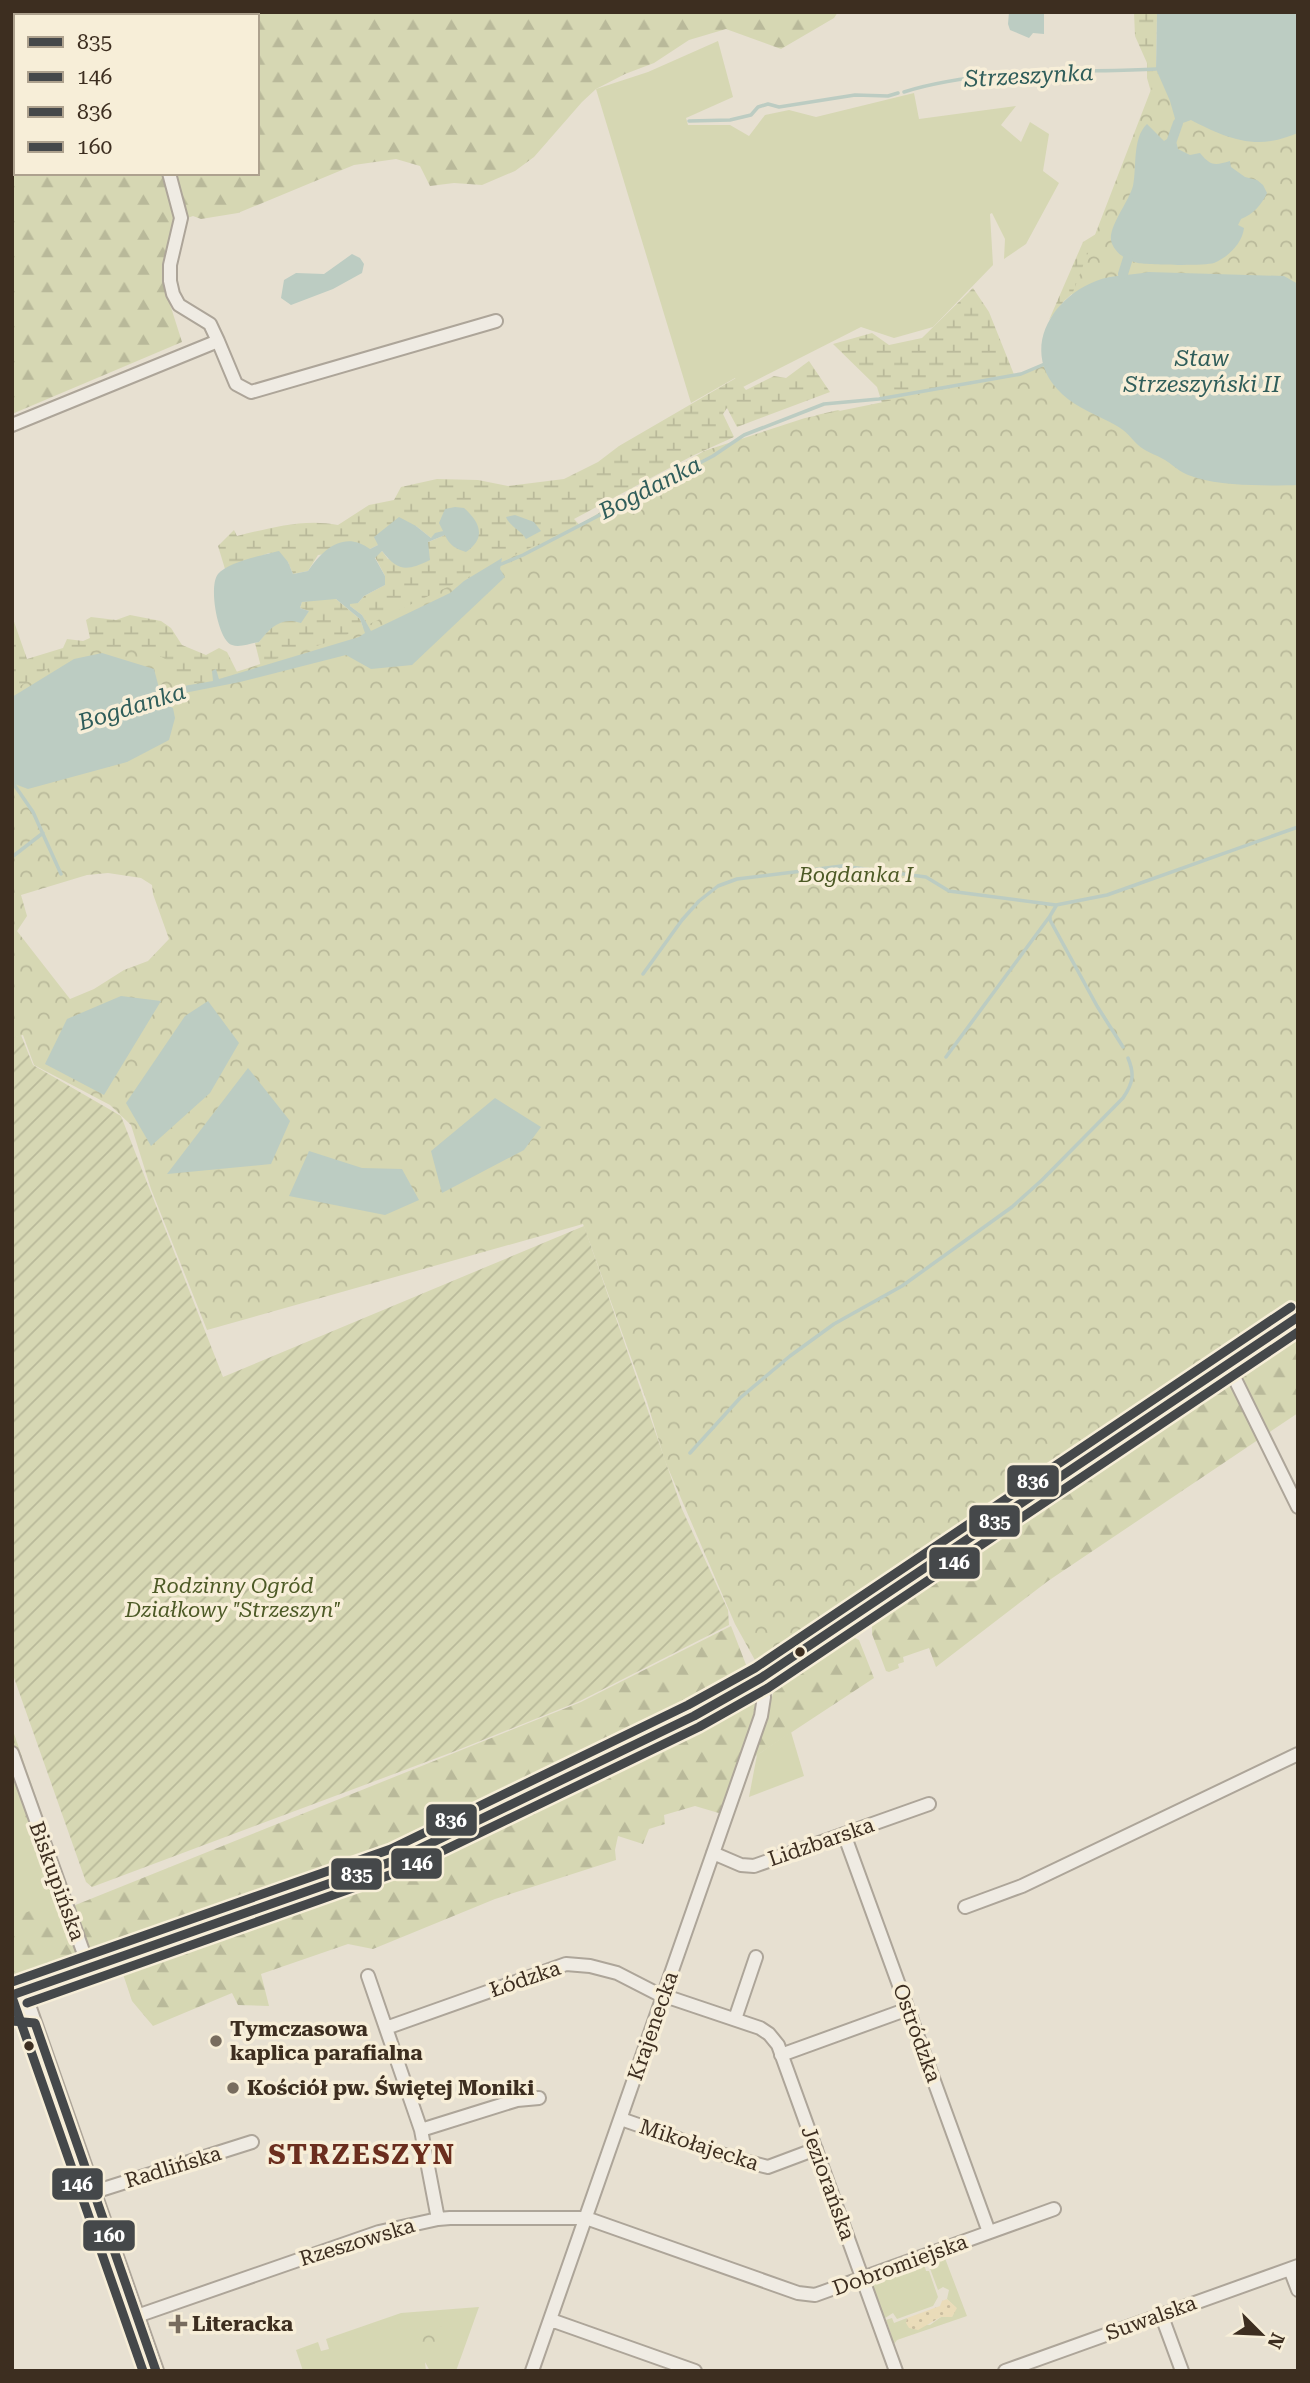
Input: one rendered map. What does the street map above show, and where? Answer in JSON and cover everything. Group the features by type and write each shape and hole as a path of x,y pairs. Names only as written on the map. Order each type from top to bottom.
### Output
{"street":[{"path":"170,175 181,218 170,265 173,294 179,305 210,324 236,384 251,392 496,321"},
{"path":"12,425 218,341"},
{"path":"156,2371 94,2192 18,1993 396,1860 683,1722 761,1678 1298,1317"},
{"path":"1228,1364 1298,1507"},
{"name":"Krajenecka","path":"532,2371 763,1710 761,1678"},
{"name":"Biskupińska","path":"12,1753 89,1968"},
{"path":"965,1908 1021,1886 1298,1754"},
{"name":"Lidzbarska","path":"713,1853 741,1865 754,1866 929,1804"},
{"name":"Ostródzka","path":"844,1834 989,2232"},
{"path":"735,2019 756,1957"},
{"name":"Łódzka","path":"386,2028 566,1964 590,1966 617,1973 664,1996"},
{"path":"368,1976 421,2130 438,2219"},
{"name":"Jeziorańska","path":"664,1996 765,2030 776,2041 896,2371"},
{"path":"781,2055 908,2009"},
{"path":"421,2130 517,2100 539,2098"},
{"name":"Mikołajecka","path":"621,2119 733,2158 768,2167 817,2149"},
{"name":"Radlińska","path":"94,2192 252,2142"},
{"name":"Dobromiejska","path":"586,2218 807,2295 815,2295 1054,2209"},
{"name":"Rzeszowska","path":"137,2316 379,2232 438,2219 586,2218"},
{"path":"1294,2267 1298,2290"},
{"name":"Suwalska","path":"1005,2371 1037,2365 1161,2314 1294,2267"},
{"path":"1161,2314 1182,2371"},
{"path":"551,2320 695,2371"}],"green space":[{"path":"838,12 834,18 781,49 726,29 689,40 654,63 596,89 534,157 515,171 482,185 454,183 430,186 420,166 396,159 354,165 238,213 201,219 193,216 176,222 162,279 182,342 12,414 12,60 14,175 259,175 259,14 108,14"},
{"path":"1134,12 1157,12 1156,69 1163,82 1153,99 1147,78 1147,63 1135,36"},
{"name":"Bogdanka I","path":"1165,12 1298,12 1298,1302 756,1662 735,1624 665,1461 647,1402 583,1224 207,1330 151,1189 131,1125 110,1105 34,1065 23,1035 12,1038 12,691 69,658 98,650 114,649 143,651 164,658 173,667 180,686 211,680 338,639 582,523 704,451 805,418 1025,373 1046,362 1157,74","holes":["108,873 141,878 152,885 169,939 148,961 124,970 94,989 70,999 17,931 27,916 21,895 87,875"]},
{"path":"718,41 733,97 686,118 688,125 730,125 749,136 765,115 789,110 816,117 914,93 919,119 1016,106 1001,125 1021,142 1030,122 1049,134 1043,171 1059,183 1026,244 1004,259 1005,239 992,213 990,214 993,265 933,327 894,338 861,327 743,387 735,378 691,403 596,89 648,72"},
{"path":"1109,226 1118,254 1064,301 1049,320 1083,242"},
{"path":"973,288 989,312 1019,387 478,574 370,631 362,615 349,603 358,603 364,596 385,585 385,576 375,557 382,551 388,559 445,535 457,549 443,531 431,538 416,526 370,549 318,555 308,571 293,574 288,562 269,553 225,569 218,546 234,530 237,536 300,523 338,525 369,505 394,500 401,487 437,479 478,480 508,486 564,479 598,462 619,446 736,378 746,390 774,376 786,378 809,361 830,392 737,427 727,408 723,414 734,437 692,456 574,519 584,530 817,415 838,410 849,415 882,403 877,387 833,344 872,333 889,345 922,338"},
{"path":"336,599 360,619 365,633 261,667 255,643 259,642 271,626 309,611 300,608 302,602"},
{"path":"130,615 161,621 171,628 182,645 206,655 219,648 227,652 238,674 219,679 215,670 214,681 166,689 12,697 12,616 27,659 63,648 67,639 83,641 90,638 86,620 91,617 116,620"},
{"name":"Rodzinny Ogród Działkowy \"Strzeszyn\"","path":"21,1035 33,1065 121,1116 223,1377 584,1226 682,1509 728,1610 729,1625 580,1701 458,1750 92,1887 86,1882 12,1672 12,1038"},
{"path":"1298,1332 1298,1413 1048,1581 936,1667 929,1648 903,1657 904,1662 898,1664 899,1668 886,1671 872,1634 872,1616"},
{"path":"731,1626 750,1675 370,1864 91,1960 73,1906 581,1702"},
{"path":"839,1637 859,1640 874,1678 754,1757 777,1680"},
{"path":"747,1693 755,1693 760,1703 722,1814 695,1806 664,1815 665,1824 649,1829 643,1844 618,1836 616,1860 495,1899 373,1949 348,1944 261,1974 269,2006 238,2005 232,1993 153,2026 132,2001 124,1971 225,1937 267,1913"},
{"path":"12,1728 90,1952 74,1958 12,1778"},
{"path":"791,1732 804,1776 749,1797 757,1755"},
{"path":"12,1775 62,1913 28,1913 12,1918"},
{"path":"50,1903 62,1913 75,1958 42,1970 37,1977 12,1985 12,1918"},
{"path":"943,2253 967,2316 897,2340 894,2344 886,2320 892,2318 894,2323 907,2318 906,2323 930,2325 941,2317 952,2317 956,2308 947,2299 949,2290 943,2287 938,2290 928,2263 938,2259"},
{"path":"924,2264 938,2297 933,2306 897,2319 893,2313 885,2318 872,2283"},
{"path":"479,2307 456,2371 430,2371 425,2362 426,2371 303,2371 296,2350 318,2342 321,2351 329,2349 326,2339 401,2313"},
{"path":"446,2326 444,2350 437,2351 427,2364 417,2343 415,2328"}],"sand":[{"path":"947,2299 957,2308 952,2317 941,2317 918,2330 909,2328 907,2318 940,2306 942,2301"}],"water":[{"path":"1009,12 1044,12 1044,34 1033,33 1029,38 1010,30"},
{"path":"1157,12 1298,12 1298,133 1274,140 1250,142 1219,133 1191,120 1180,124 1176,122 1156,69"},
{"path":"1147,124 1164,141 1176,141 1178,149 1190,155 1200,153 1214,164 1230,161 1231,167 1245,177 1257,180 1267,193 1253,212 1241,219 1238,225 1244,228 1233,249 1214,263 1138,263 1121,255 1112,244 1113,228 1133,186 1139,137"},
{"path":"352,254 364,264 362,273 333,289 291,305 281,298 284,280 296,273 324,274"},
{"name":"Staw Strzeszyński II","path":"1148,272 1284,276 1298,284 1298,485 1233,484 1208,481 1187,474 1143,449 1120,428 1075,404 1062,394 1049,378 1041,345 1053,314 1065,301 1079,289 1096,281"},
{"path":"464,508 477,525 479,536 472,547 466,552 459,549 451,544 445,535 428,542 430,560 409,568 393,563 382,551 375,558 385,576 385,585 364,596 358,603 350,604 362,615 371,631 450,593 464,581 502,558 500,569 505,577 412,665 371,669 346,655 240,682 169,696 166,705 173,708 175,718 169,740 127,762 28,789 12,783 12,697 74,659 102,653 154,669 159,688 166,689 213,681 212,671 216,669 219,679 359,637 365,633 360,619 336,599 302,602 300,608 309,611 301,623 282,622 259,642 232,645 227,641 219,624 214,601 215,580 218,574 230,566 279,551 293,574 308,571 327,549 343,542 351,541 370,549 378,545 374,537 399,517 431,538 435,533 443,531 439,523 445,509"},
{"path":"515,515 534,522 541,531 526,539 506,517"},
{"path":"121,996 161,1001 104,1095 45,1064 67,1019"},
{"path":"208,1001 239,1043 210,1093 151,1146 126,1103 185,1016"},
{"path":"248,1068 290,1121 271,1164 167,1174"},
{"path":"495,1098 541,1127 524,1150 442,1193 431,1151"},
{"path":"309,1151 362,1168 402,1169 419,1200 385,1215 289,1196"}],"waterway":[{"name":"Strzeszynka","path":"904,92 934,84 997,75 1156,69"},
{"name":"Strzeszynka","path":"689,121 730,120 751,115 758,107 768,104 779,107 855,95 888,96 898,93"},
{"path":"1172,140 1178,123"},
{"path":"1123,274 1128,258"},
{"name":"Bogdanka","path":"499,565 713,456 744,435 824,404 879,399 1021,374 1047,363"},
{"path":"13,783 33,812 61,874"},
{"path":"643,974 699,901 718,886 737,879 842,866 926,877 949,891 1056,905 1107,895 1298,827"},
{"path":"12,857 43,833"},
{"path":"1056,906 1050,920 1097,1006 1123,1047"},
{"path":"946,1057 1050,916"},
{"path":"690,1453 740,1398 790,1356 834,1324 902,1286 1012,1207 1042,1180 1123,1098 1132,1079 1128,1058"}],"transit line":[{"name":"836","path":"12,1982 391,1849 688,1705 755,1668 1291,1307"},
{"name":"835","path":"12,1995 396,1860 694,1716 761,1678 1298,1317"},
{"name":"146","path":"27,2003 401,1871 699,1727 768,1688 1298,1332"},
{"name":"146","path":"12,1997 143,2371"},
{"name":"160","path":"12,2021 35,2023 156,2371"}],"place":[{"name":"Tymczasowa kaplica parafialna","path":"216,2041"},
{"name":"Kościół pw. Świętej Moniki","path":"233,2088"},
{"name":"Literacka","path":"178,2324"}],"district":[{"name":"STRZESZYN","path":"362,2154"}]}
